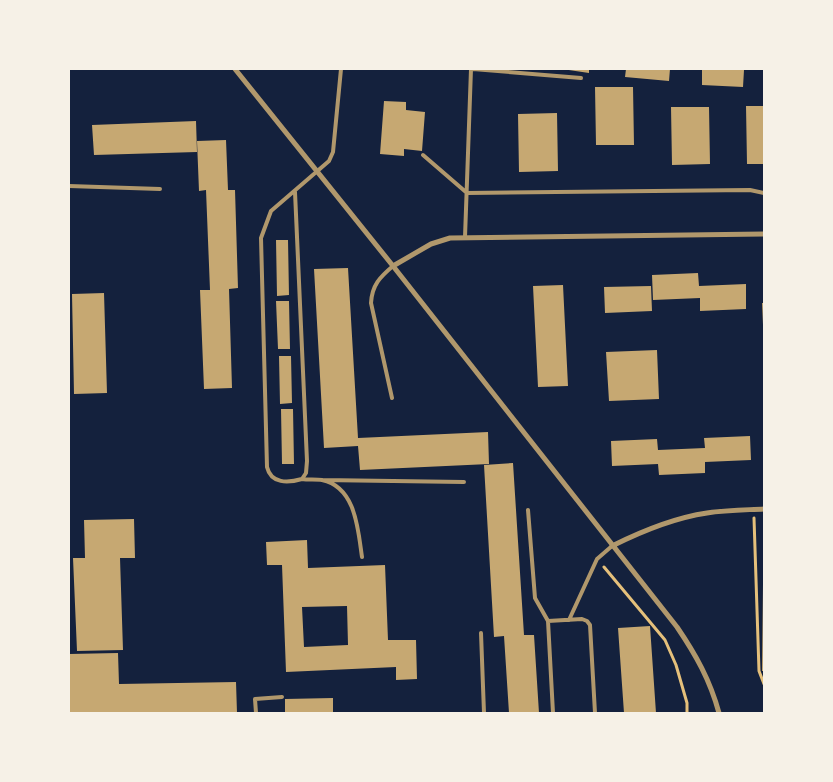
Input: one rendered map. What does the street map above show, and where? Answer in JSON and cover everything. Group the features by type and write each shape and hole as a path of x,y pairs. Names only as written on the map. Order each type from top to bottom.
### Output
{"street":[{"path":"235,69 393,266 677,627 706,674 719,713"},
{"path":"393,266 441,240 465,237 764,234"},
{"path":"612,546 651,528 674,520 705,513 764,509"}],"lane":[{"path":"341,69 333,152 329,161 271,211 261,238 268,473 272,478 291,483 302,479 464,482"},
{"path":"465,237 472,69 581,78"},
{"path":"423,155 467,194 750,190 764,193"},
{"path":"69,186 160,189"},
{"path":"295,192 307,462 306,472 302,479"},
{"path":"392,398 371,303 375,283 393,266"},
{"path":"322,480 339,488 353,509 362,558"},
{"path":"528,510 535,598 548,621 553,713"},
{"path":"569,620 597,559 612,546"},
{"path":"548,621 582,619 590,625 595,713"},
{"path":"481,632 484,713"},
{"path":"256,713 255,699 282,697"}],"path":[{"path":"753,510 758,671 764,684"},
{"path":"597,559 665,640 676,664 687,703 687,713"}],"building":[{"path":"562,69 589,69 589,73"},
{"path":"626,69 670,69 669,81 625,77"},
{"path":"702,69 744,70 743,87 702,85"},
{"path":"595,87 633,87 634,145 596,145"},
{"path":"384,101 406,102 406,110 425,112 422,151 404,149 404,156 380,154"},
{"path":"746,106 764,106 764,164 747,164"},
{"path":"671,107 709,107 710,164 672,165"},
{"path":"557,113 558,171 519,172 518,114"},
{"path":"196,121 197,152 94,155 92,125"},
{"path":"226,140 228,190 235,190 238,288 229,289 232,388 204,389 200,290 210,290 206,190 199,191 197,141"},
{"path":"276,240 288,240 289,295 277,296"},
{"path":"348,268 358,438 488,432 489,464 360,470 358,446 324,448 314,269"},
{"path":"698,273 699,286 746,284 746,309 700,311 700,298 653,300 652,275"},
{"path":"563,285 568,386 538,387 533,286"},
{"path":"651,286 652,311 605,313 604,287"},
{"path":"104,293 107,393 74,394 72,294"},
{"path":"276,301 289,301 290,349 278,349"},
{"path":"762,303 764,303 764,325 763,325"},
{"path":"657,350 659,399 609,401 606,352"},
{"path":"279,356 291,356 292,403 280,404"},
{"path":"281,409 293,409 294,464 282,464"},
{"path":"750,436 751,460 705,462 705,473 659,475 658,464 612,466 611,441 657,439 658,450 705,448 704,438"},
{"path":"513,463 524,635 534,635 539,713 509,713 504,636 494,637 484,465"},
{"path":"134,519 135,558 120,558 123,650 77,651 73,558 85,558 84,520"},
{"path":"307,540 308,568 385,565 388,640 416,640 417,679 396,680 396,667 286,672 282,565 267,565 266,542","holes":["347,606 348,645 304,647 302,607"]},
{"path":"763,584 764,671 762,671"},
{"path":"650,626 656,713 624,713 618,628"},
{"path":"118,653 119,684 236,682 237,713 69,713 69,654"},
{"path":"333,698 333,713 285,713 285,699"}]}
